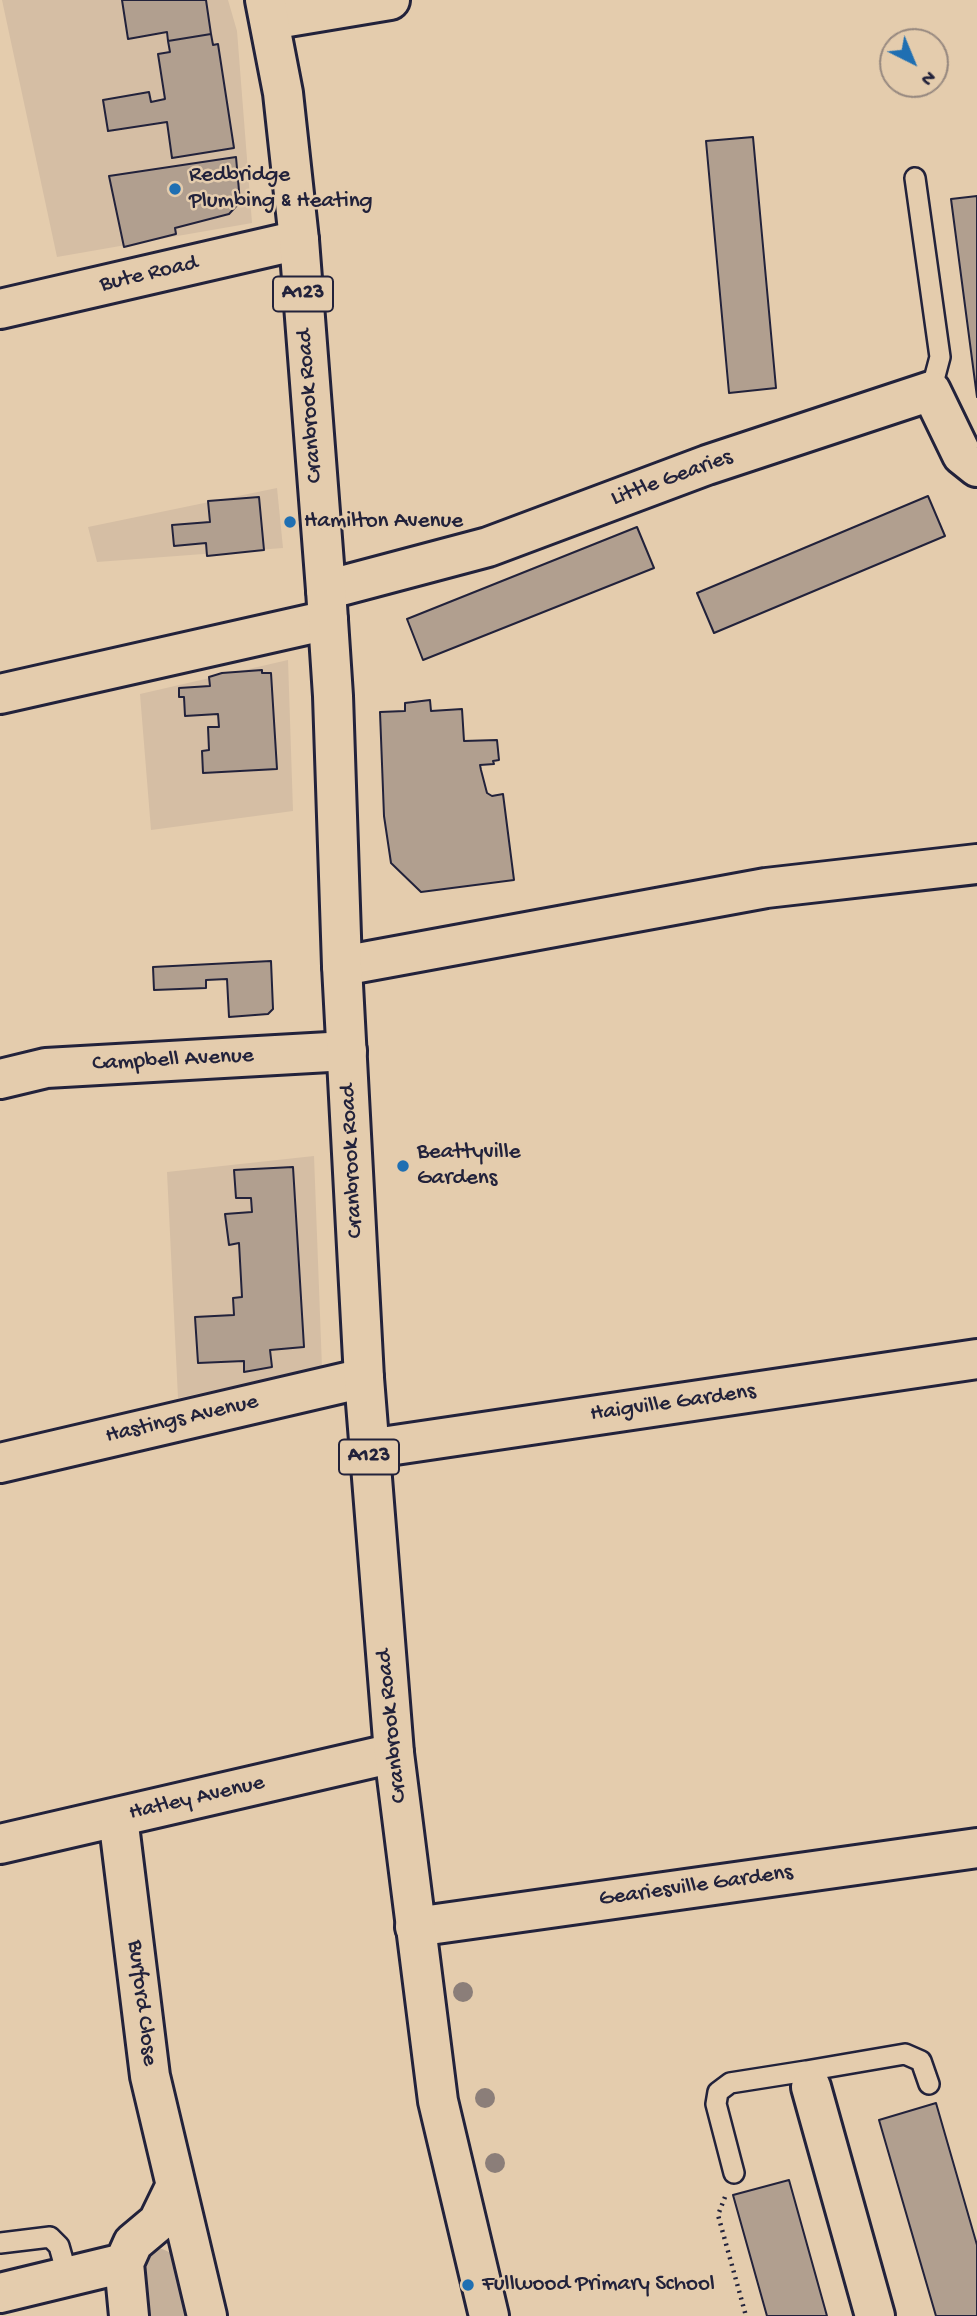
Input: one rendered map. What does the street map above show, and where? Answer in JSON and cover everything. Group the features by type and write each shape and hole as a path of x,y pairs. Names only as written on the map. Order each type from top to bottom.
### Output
{"street":[{"path":"267,10 390,0"},
{"name":"Cranbrook Road","path":"267,10 282,93 299,240 327,605 333,696 342,966 368,1448 394,1754 438,2101 489,2316"},
{"name":"Bute Road","path":"0,309 299,240"},
{"path":"931,391 962,455 977,467"},
{"name":"Little Gearies","path":"327,605 707,465 931,391"},
{"path":"0,694 327,605"},
{"path":"342,966 766,888 977,864"},
{"name":"Campbell Avenue","path":"0,1079 46,1068 347,1051"},
{"name":"Haigville Gardens","path":"368,1448 977,1359"},
{"name":"Hastings Avenue","path":"0,1463 364,1378"},
{"name":"Hatley Avenue","path":"0,1844 394,1754"},
{"name":"Burford Close","path":"118,1817 150,2076 174,2187 207,2316"},
{"name":"Geariesville Gardens","path":"415,1927 977,1848"},
{"path":"808,2079 808,2132 875,2316"},
{"path":"129,2316 124,2263 133,2243 158,2222 174,2187"},
{"path":"0,2293 124,2263"}],"lane":[{"path":"915,178 940,357 931,391"},
{"path":"734,2173 716,2104 718,2092 730,2083 808,2079 905,2054 921,2061 929,2084"},
{"path":"0,2243 50,2236 59,2246 68,2278"}],"path":[{"path":"734,2173 718,2216 746,2316"}],"shaded area":[{"path":"2,0 228,0 237,31 252,223 57,257"},
{"path":"277,488 283,548 97,562 88,527"},
{"path":"288,660 293,811 151,830 140,694"},
{"path":"314,1156 322,1368 178,1398 167,1172"},
{"path":"157,2248 168,2251 181,2265 194,2316 143,2316 139,2287 140,2269 143,2261"}],"building":[{"path":"122,0 206,0 211,34 168,41 167,32 128,39"},
{"path":"211,34 213,45 218,44 234,148 172,158 167,122 108,131 103,100 149,92 151,102 165,99 158,54 170,52 168,41"},
{"path":"753,137 776,388 729,393 706,141"},
{"name":"Redbridge Plumbing & Heating","path":"236,157 240,202 229,214 175,228 176,234 124,247 109,176"},
{"path":"977,196 977,397 951,199"},
{"path":"928,496 945,536 714,633 697,593"},
{"path":"259,497 264,550 207,556 206,543 174,546 172,525 210,522 208,501"},
{"path":"637,527 654,568 423,660 407,619"},
{"path":"262,670 262,673 271,673 277,769 203,773 202,751 209,750 208,727 219,727 218,714 185,716 184,697 179,697 179,688 210,686 209,677 222,673"},
{"path":"430,700 431,711 462,709 464,741 497,740 499,760 493,761 494,764 480,765 487,793 492,796 503,794 514,880 421,892 391,863 384,816 380,712 405,711 405,703"},
{"path":"271,961 273,1009 268,1014 229,1017 227,979 206,980 206,988 154,990 153,967"},
{"path":"293,1167 304,1347 270,1350 272,1367 244,1372 244,1361 198,1363 195,1317 234,1315 233,1298 242,1297 239,1243 229,1245 225,1214 252,1212 251,1198 236,1198 234,1170"},
{"path":"936,2103 977,2245 977,2316 936,2316 879,2120"},
{"path":"789,2180 827,2316 767,2316 733,2195"}],"place":[{"name":"Redbridge Plumbing & Heating","path":"175,189"},
{"name":"Hamilton Avenue","path":"290,522"},
{"name":"Beattyville Gardens","path":"403,1166"},
{"name":"Fullwood Primary School","path":"468,2285"}]}
